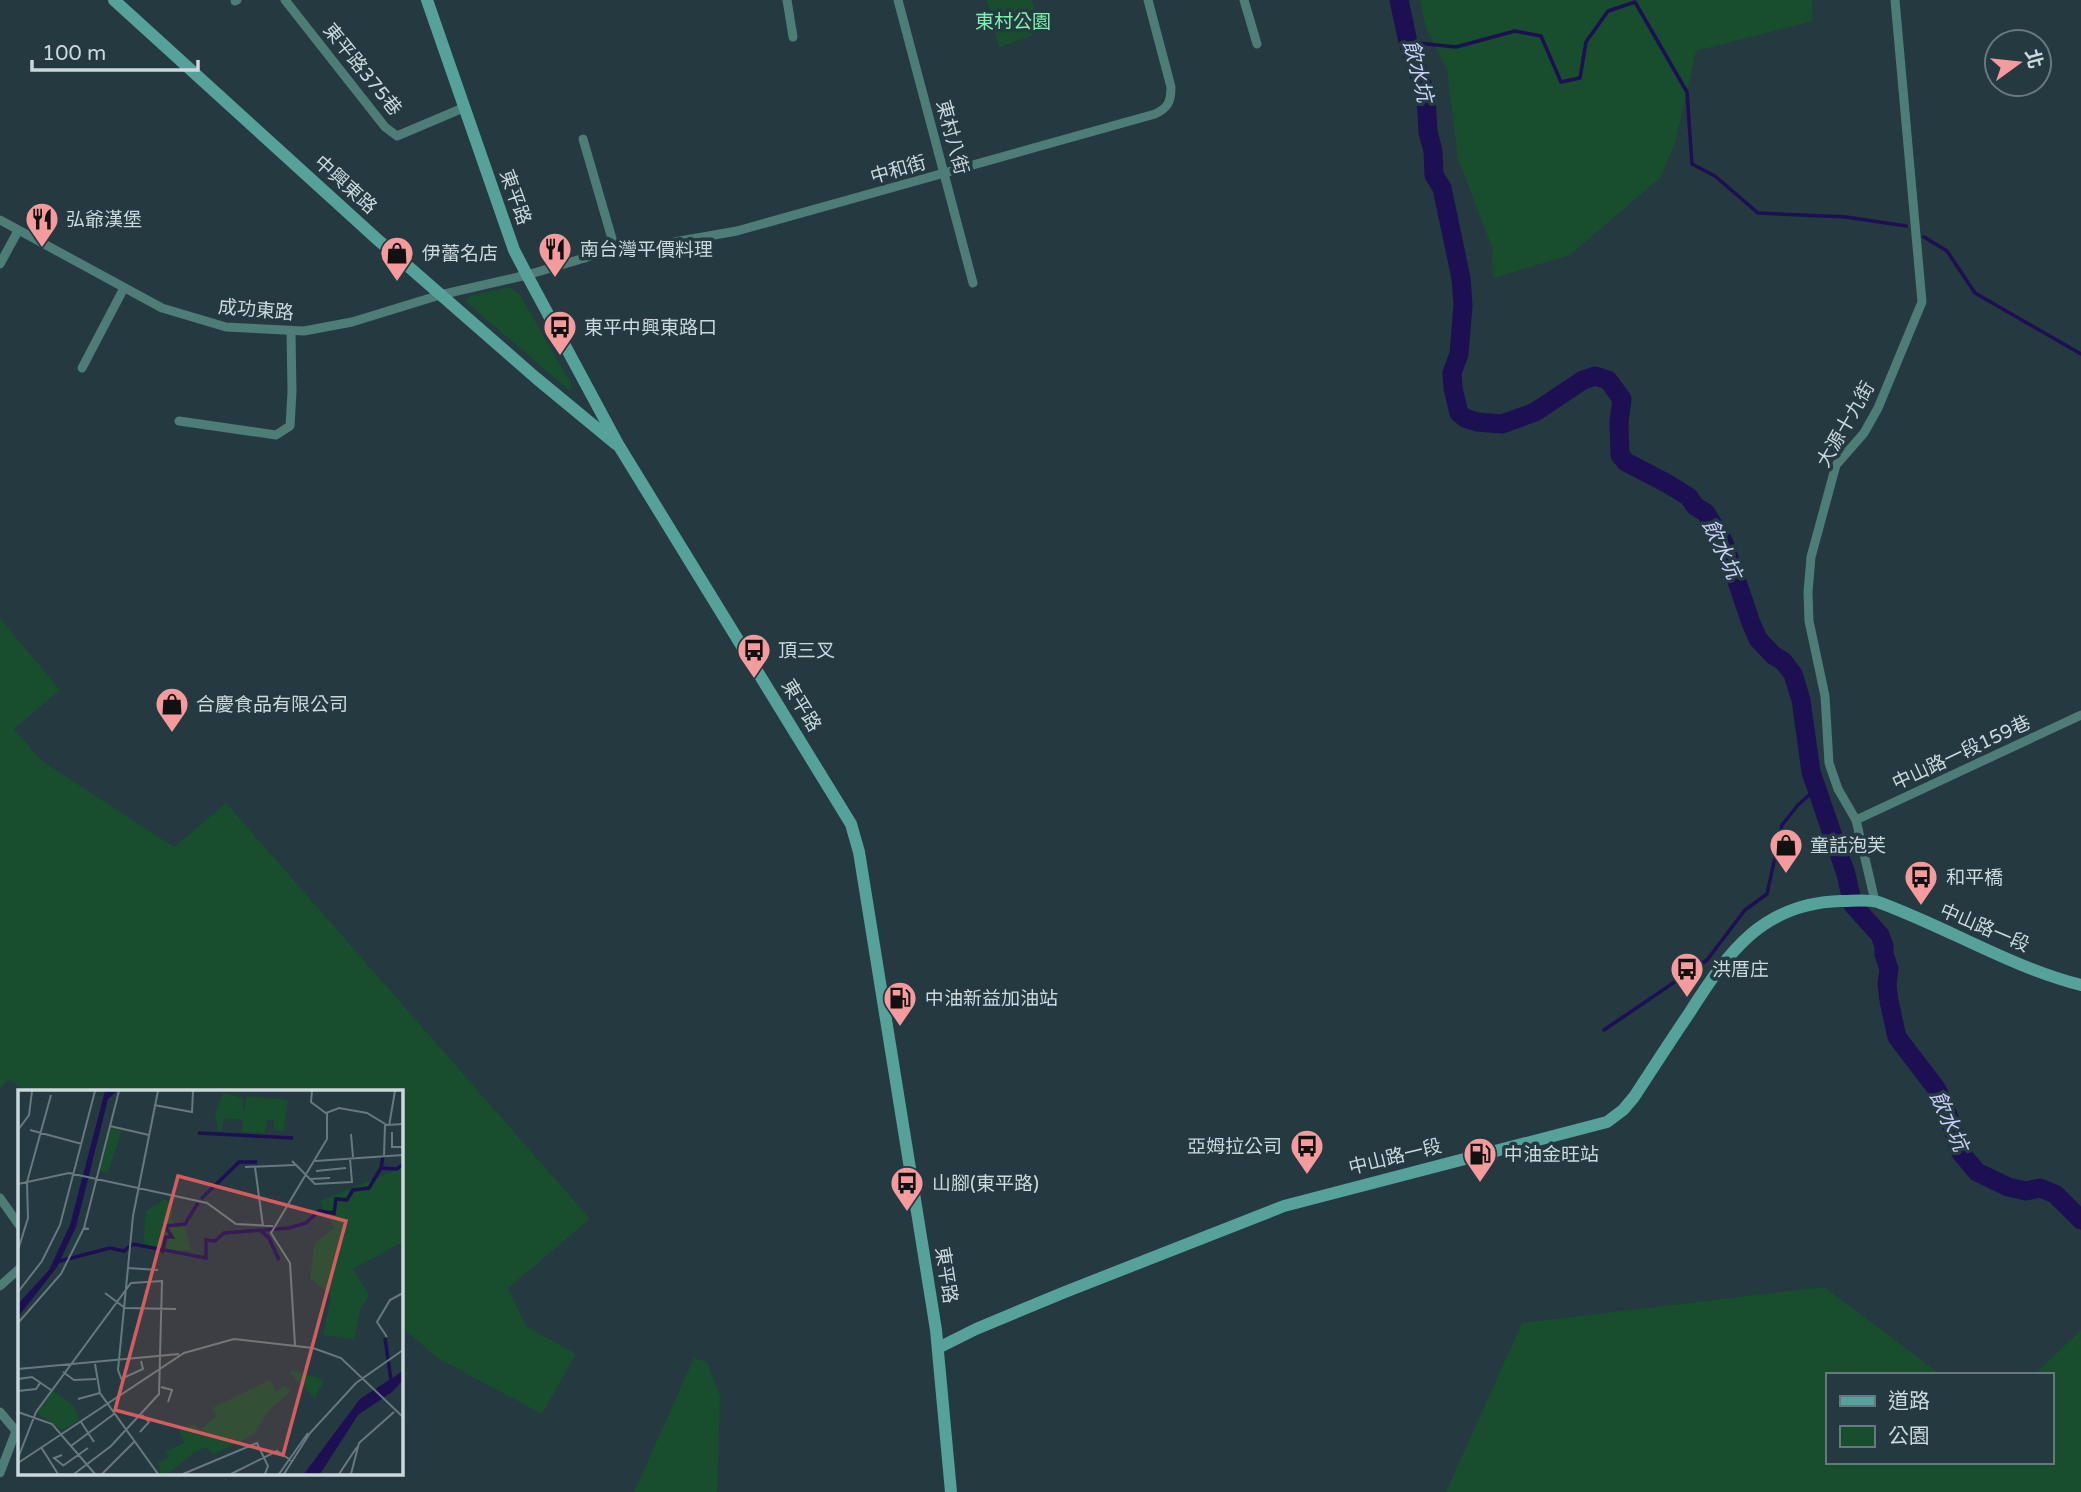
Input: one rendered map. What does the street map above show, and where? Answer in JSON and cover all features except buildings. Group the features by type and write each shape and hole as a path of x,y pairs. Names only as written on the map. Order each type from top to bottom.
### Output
{"main road":[{"name":"中興東路","path":"114,0 440,295 619,446"},
{"name":"東平路","path":"427,0 514,250 619,446 851,824 859,852 938,1348 951,1492"},
{"name":"中山路一段","path":"938,1348 1065,1292 1284,1206 1607,1122 1634,1097 1706,986 1741,941 1773,918 1815,902 1875,901 2011,960 2081,985"}],"street":[{"name":"東平路375巷","path":"285,0 385,127 397,136 463,107"},
{"path":"788,0 793,37"},
{"name":"東村八街","path":"898,0 973,283"},
{"name":"中和街","path":"527,275 615,249 727,233 1155,114 1165,109 1171,100 1171,87 1148,0"},
{"path":"1244,0 1256,44"},
{"name":"大源十九街","path":"1875,901 1856,820 1838,789 1829,763 1825,696 1809,621 1808,592 1811,557 1836,465 1864,433 1878,408 1922,302 1895,0"},
{"path":"583,139 615,249"},
{"name":"成功東路","path":"0,220 162,308 216,324 291,331 352,322 440,295 527,275"},
{"path":"0,264 18,232"},
{"path":"82,368 124,288"},
{"path":"179,421 276,435 290,426 291,331"},
{"name":"中山路一段159巷","path":"1856,820 2081,715"},
{"path":"0,1198 18,1224"},
{"path":"0,1286 18,1270"},
{"path":"0,1412 16,1431 0,1473"}],"green space":[{"name":"東村公園","path":"987,0 1032,0 1040,32 999,48"},
{"path":"1420,0 1812,0 1813,21 1696,51 1676,140 1661,177 1570,255 1493,278 1492,247 1458,159 1447,70 1426,28"},
{"path":"509,287 520,295 572,385 570,391 465,301 471,296"},
{"path":"0,618 60,690 14,729 42,761 174,847 226,803 590,1219 508,1288 526,1326 576,1354 542,1414 437,1358 402,1327 402,1090 24,1090 8,1079 0,1089"},
{"path":"1824,1287 1938,1373 1826,1373 1826,1464 2053,1464 2053,1373 2036,1373 2081,1330 2081,1492 1446,1492 1522,1323"},
{"path":"694,1358 707,1362 720,1396 717,1492 634,1492"}],"waterway":[{"name":"飲水坑","path":"1399,0 1408,42 1426,95 1434,175 1442,188 1461,278 1463,305 1459,354 1452,373 1459,413 1477,422 1502,424 1535,412 1583,380 1595,376 1608,380 1622,399 1619,422 1620,455 1626,462 1689,497 1695,506 1706,513 1724,543 1758,639 1773,655 1783,661 1793,674 1801,700 1811,772 1846,874 1853,905 1880,935 1884,946 1889,969 1889,1001 1897,1037 1936,1088 1961,1153 1977,1172 2008,1187 2026,1191 2040,1188 2055,1194 2081,1220"},
{"path":"1408,42 1456,47 1515,31 1541,36 1561,82 1580,78 1586,42 1608,11 1635,2 1687,92 1692,164 1715,176 1758,213 1846,217 1906,226"},
{"path":"1924,237 1947,251 1975,293 2081,354"},
{"path":"1604,1030 1707,960 1745,910 1767,894 1782,825 1798,805 1817,788"}],"place":[{"name":"弘爺漢堡","path":"42,249"},
{"name":"南台灣平價料理","path":"555,279"},
{"name":"伊蕾名店","path":"397,283"},
{"name":"東平中興東路口","path":"560,357"},
{"name":"頂三叉","path":"754,680"},
{"name":"合慶食品有限公司","path":"172,734"},
{"name":"童話泡芙","path":"1786,875"},
{"name":"和平橋","path":"1921,907"},
{"name":"洪厝庄","path":"1687,999"},
{"name":"中油新益加油站","path":"900,1028"},
{"name":"亞姆拉公司","path":"1307,1176"},
{"name":"中油金旺站","path":"1480,1184"},
{"name":"山腳(東平路)","path":"907,1213"}]}
